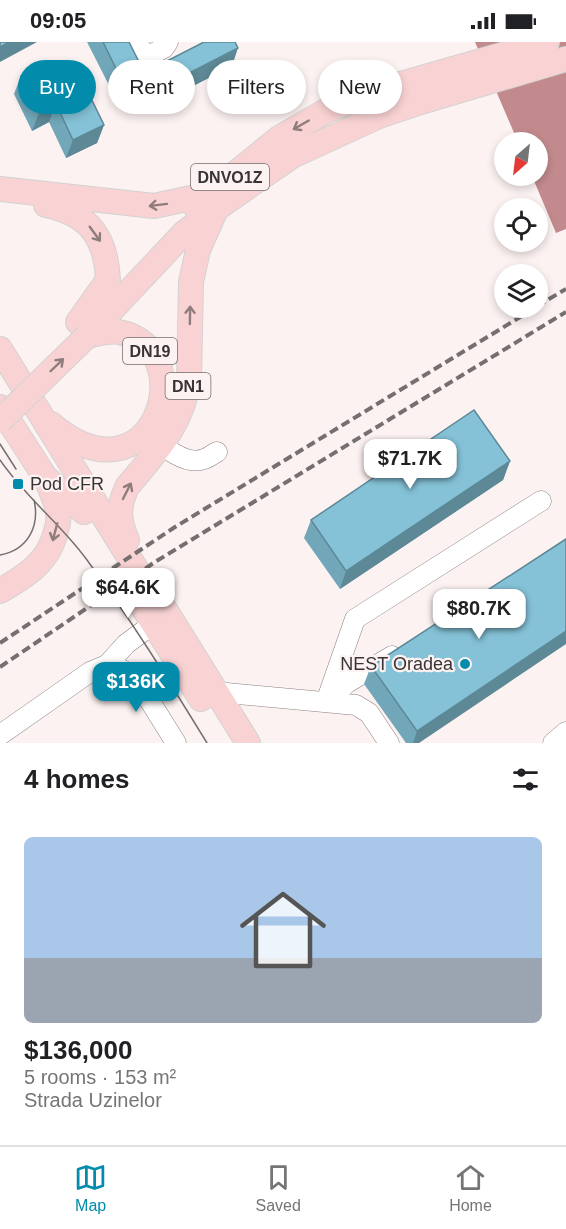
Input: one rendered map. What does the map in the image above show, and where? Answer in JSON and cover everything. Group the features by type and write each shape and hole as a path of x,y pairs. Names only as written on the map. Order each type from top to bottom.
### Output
{"main road":[{"name":"DNVO1Z","path":"0,398 83,329 184,233 215,200 292,156 379,116 418,90 547,42"},
{"name":"DNVO1Z","path":"418,90 566,59"},
{"path":"1,198 154,206 191,198 215,200"},
{"path":"1,198 64,210 86,223 99,237 105,250 108,280 83,329"},
{"name":"DN1","path":"122,540 119,517 123,495 156,431 174,426 187,394 191,282 198,250 215,200"},
{"name":"DNVO1Z","path":"0,421 83,329"},
{"name":"DN19","path":"83,329 119,332 141,341 150,350 163,382 156,431"},
{"path":"0,349 248,743"},
{"path":"0,378 230,743"},
{"path":"0,407 45,477 59,515 56,535 50,550 41,562 26,576 0,591"},
{"path":"40,414 75,441 98,448 118,448 156,431"},
{"path":"45,477 84,512"}],"street":[{"path":"137,42 146,55 164,48 168,42"},
{"path":"156,431 183,458 205,459 217,452"},
{"path":"326,702 355,619 541,501"},
{"path":"0,735 90,672 107,666 126,644 153,624"},
{"path":"326,702 347,682 407,648"},
{"path":"107,666 121,669 138,682 176,743"},
{"path":"216,692 356,705 369,713 389,743"},
{"path":"553,743 566,732"}],"shaded area":[{"path":"475,42 566,42 566,229 556,233 548,214 548,198 541,198 536,186 548,186 548,132 514,132"}],"building":[{"path":"103,42 129,42 138,60 112,60"},
{"path":"204,42 235,42 238,48 215,60 207,60 207,64 195,70 195,60 169,60"},
{"path":"96,109 104,125 73,140 61,114 96,114"},
{"path":"474,410 510,461 346,571 311,520"},
{"name":"NEST Oradea","path":"566,539 566,631 417,731 371,666"}],"tram line":[{"path":"0,444 16,469"},
{"path":"0,460 20,486 66,534 87,560 134,627 207,743"},
{"path":"0,555 18,548 30,535 35,519 34,500"}],"railway":[{"path":"548,300 566,289"},
{"path":"0,667 155,562 566,312"},
{"path":"0,643 175,527 519,318"}],"place":[{"name":"Pod CFR","path":"18,484"},
{"name":"NEST Oradea","path":"465,664"}]}
